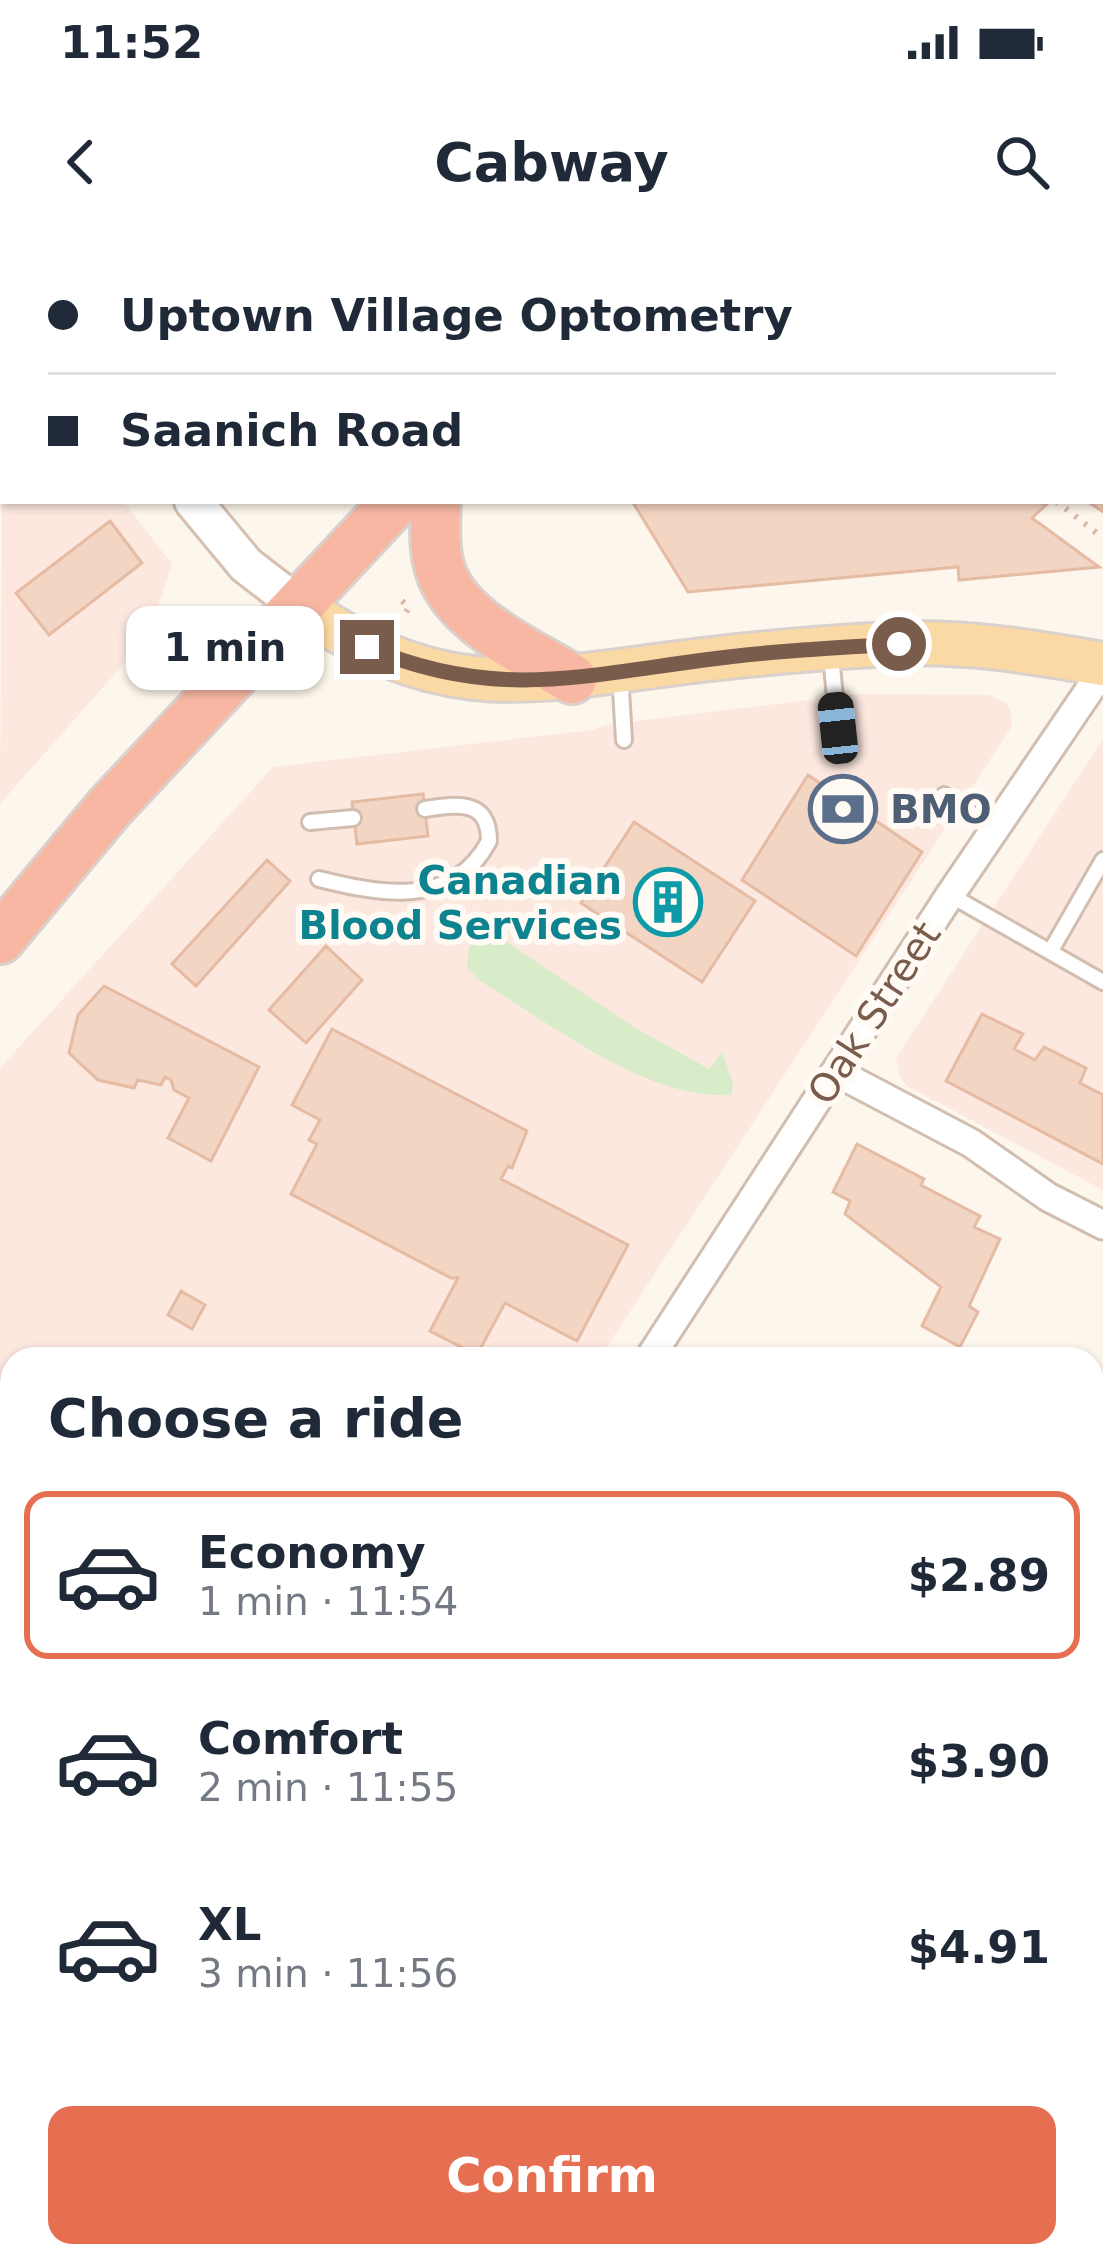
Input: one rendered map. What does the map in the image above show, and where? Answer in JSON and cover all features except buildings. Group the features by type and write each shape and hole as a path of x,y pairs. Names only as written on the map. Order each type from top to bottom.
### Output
{"highway":[{"path":"0,939 109,808 393,504"},
{"path":"436,504 436,556 455,597 500,634 572,679"}],"main road":[{"path":"195,504 246,565 298,605 367,647 430,670 517,682 572,679 709,659 899,644 962,645 1103,667"}],"street":[{"name":"Oak Street","path":"657,1347 1103,667"},
{"path":"836,1072 971,1143 1048,1197 1103,1225"}],"lane":[{"path":"830,649 838,728"},
{"path":"620,673 624,740"},
{"path":"944,795 996,830"},
{"path":"319,879 380,894 427,889 460,874 489,841 487,821 473,806 462,803 425,809"},
{"path":"310,822 353,818"},
{"path":"1050,952 1103,860"},
{"path":"950,895 1103,982"}],"path":[{"path":"1060,504 1103,538"},
{"path":"402,601 409,607 405,614"}],"shaded area":[{"path":"2,504 125,504 172,564 149,635 0,804"},
{"path":"858,694 988,695 1005,702 1012,726 607,1347 0,1347 0,1068 273,767"},
{"path":"1103,739 1103,1190 907,1086 896,1058"}],"green space":[{"path":"489,935 709,1069 722,1052 733,1083 731,1095 699,1094 634,1073 480,981 467,968 469,946"}],"place":[{"name":"BMO","path":"843,809"},
{"name":"Canadian Blood Services","path":"668,902"}],"route":[{"path":"367,647 462,677 544,682 709,659 899,644"}]}
